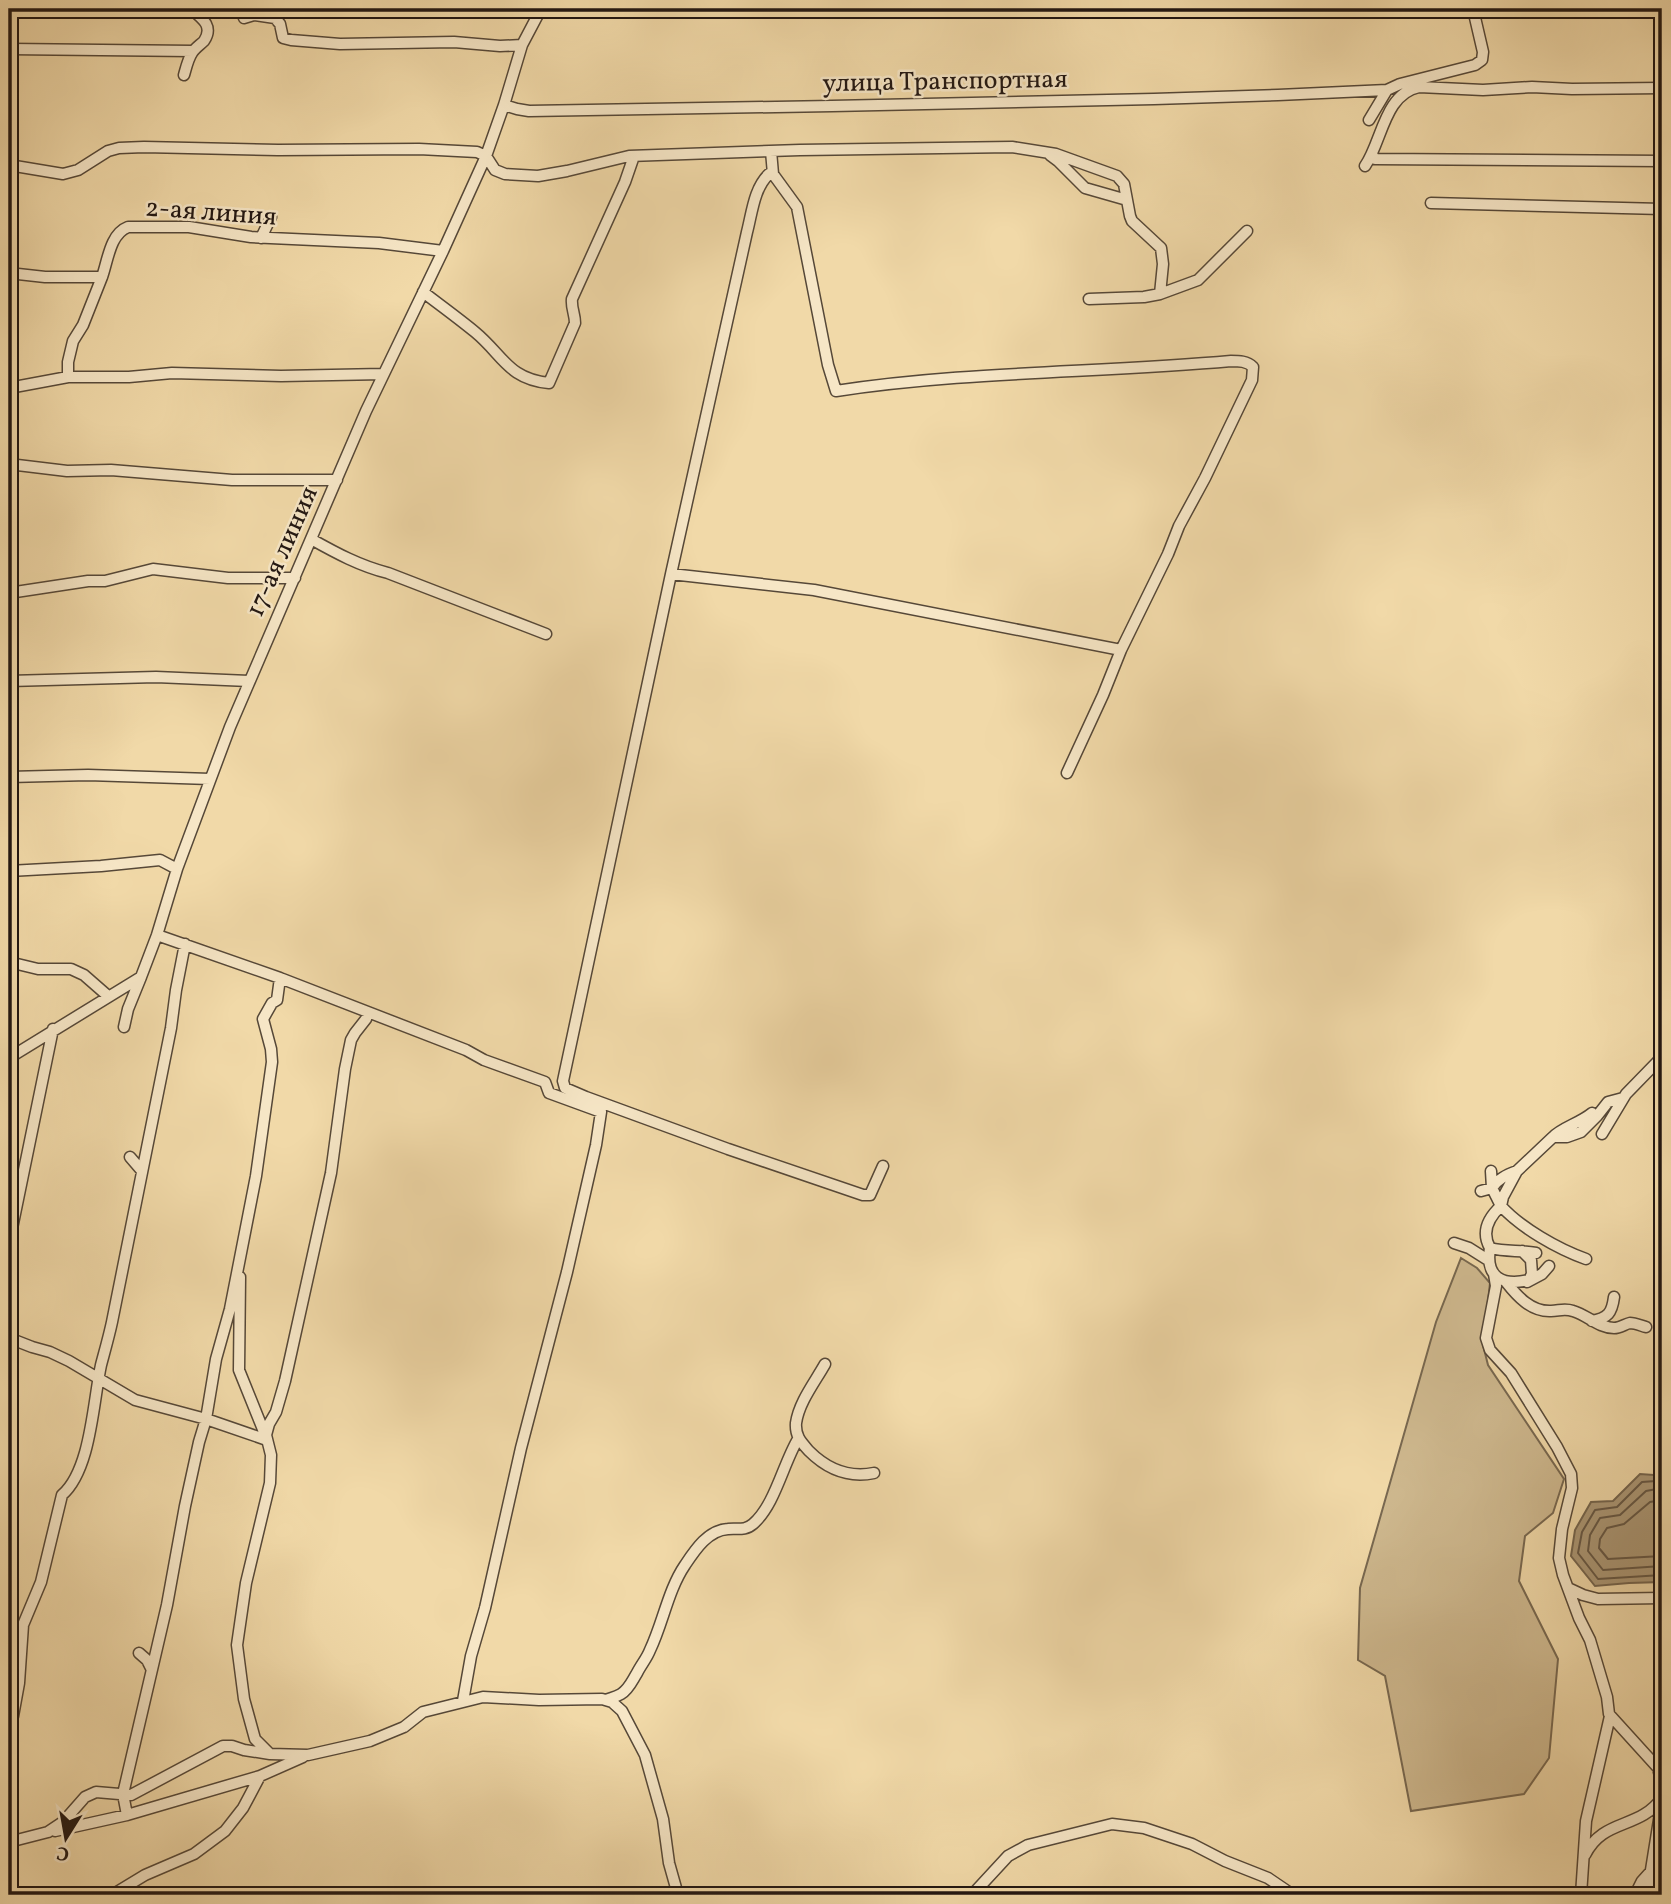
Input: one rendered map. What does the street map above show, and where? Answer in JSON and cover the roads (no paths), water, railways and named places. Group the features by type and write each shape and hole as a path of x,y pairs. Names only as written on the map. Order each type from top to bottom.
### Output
{"street":[{"path":"184,75 193,51 206,38 208,25 191,9"},
{"name":"17-ая линия","path":"124,1027 177,869 249,681 366,411 486,156 522,45 541,9"},
{"name":"улица Транспортная","path":"504,105 528,111 666,110 1387,90 1400,84 1475,65 1482,60 1483,52 1473,9"},
{"path":"244,18 254,15 275,18 280,24 283,37 291,40 340,44 454,42 522,45"},
{"path":"9,49 193,51"},
{"path":"1365,166 1373,156 1377,137 1396,100 1410,89 1662,89"},
{"path":"1369,120 1387,90"},
{"path":"9,165 63,174 78,170 107,151 144,147 419,149 477,152 486,156 495,170 505,174 538,176 634,156 1012,147 1071,159 1117,176 1124,184 1132,221 1161,248 1163,254 1160,294"},
{"path":"771,151 773,174 797,206 828,365 836,391 874,385 1026,373 1231,361 1242,361 1253,367 1252,380 1179,526 1067,773"},
{"path":"1048,153 1085,188 1127,200"},
{"path":"423,292 476,332 511,370 534,382 549,383 575,323 571,308 572,299 634,156"},
{"path":"1373,156 1375,159 1662,161"},
{"path":"773,174 763,180 747,232 562,1081 565,1088 586,1097 863,1195 870,1195 883,1166"},
{"path":"1431,204 1662,209"},
{"path":"261,238 271,217"},
{"name":"2-ая линия","path":"68,377 70,350 97,293 116,236 128,227 189,227 261,238 379,243 443,251"},
{"path":"1089,299 1144,297 1198,280 1247,231"},
{"path":"9,273 45,277 102,277"},
{"path":"9,388 68,377 129,377 172,373 271,376 383,374"},
{"path":"9,464 67,471 111,470 232,480 337,480"},
{"path":"311,539 372,569 546,634"},
{"path":"9,593 88,581 105,581 153,569 228,578 295,578"},
{"path":"671,574 814,590 1121,650"},
{"path":"9,681 156,677 249,681"},
{"path":"9,777 88,775 210,779"},
{"path":"9,871 160,860 177,869"},
{"path":"157,935 280,978 466,1050 484,1060 545,1082 549,1093 601,1112 596,1146 521,1448 485,1608 471,1656 463,1701"},
{"path":"9,1725 19,1683 23,1625 41,1582 62,1494 70,1488 80,1469 86,1448 171,1028 185,944"},
{"path":"9,962 38,969 71,969 84,975 108,996"},
{"path":"9,1058 141,977"},
{"path":"127,1815 123,1794 167,1605 187,1496 206,1419 216,1359 230,1309 256,1176 272,1062 263,1019 272,1003 277,1000 280,978"},
{"path":"267,1440 266,1435 285,1381 331,1173 351,1040 369,1012"},
{"path":"9,1243 53,1029"},
{"path":"1602,1133 1623,1098 1662,1057"},
{"path":"1581,1895 1588,1814 1610,1716 1593,1650 1563,1575 1559,1558 1562,1529 1572,1488 1571,1474 1511,1373 1490,1350 1486,1338 1496,1286 1486,1255 1485,1228 1491,1215 1501,1206 1517,1171 1553,1138 1581,1132 1608,1101 1623,1098"},
{"path":"130,1157 142,1171"},
{"path":"1487,1189 1491,1171"},
{"path":"1487,1189 1505,1175 1517,1171"},
{"path":"1487,1189 1511,1217 1572,1254 1586,1259"},
{"path":"1454,1243 1486,1255 1522,1251 1536,1253"},
{"path":"1518,1296 1532,1274 1531,1260 1522,1251"},
{"path":"239,1263 239,1370 271,1455 270,1483 246,1583 237,1645 244,1699 255,1739 270,1754"},
{"path":"1494,1274 1501,1281 1514,1284 1542,1274 1549,1266"},
{"path":"1506,1282 1523,1301 1544,1311 1563,1308 1616,1328 1629,1323 1646,1327"},
{"path":"1600,1322 1608,1315 1614,1297"},
{"path":"9,1338 69,1361 135,1400 206,1419 267,1440"},
{"path":"825,1364 797,1419 798,1440 817,1458 839,1471 856,1475 874,1473"},
{"path":"606,1700 620,1694 630,1685 650,1651 686,1564 704,1540 714,1532 728,1528 740,1530 752,1525 781,1480 798,1440"},
{"path":"1568,1587 1598,1599 1662,1598"},
{"path":"139,1653 151,1668"},
{"path":"9,1842 127,1815 260,1776 308,1755 370,1741 404,1727 423,1712 463,1701 483,1697 514,1700 606,1700 622,1711 645,1755 663,1819 678,1895"},
{"path":"1610,1716 1657,1761 1662,1783"},
{"path":"48,1832 63,1822 85,1797 96,1792 131,1795 223,1746 270,1754 308,1755"},
{"path":"112,1895 145,1875 194,1854 225,1831 243,1808 260,1776"},
{"path":"1583,1860 1596,1839 1608,1829 1640,1818 1655,1808 1662,1799"},
{"path":"1647,1895 1662,1799"},
{"path":"1588,1814 1589,1822 1608,1829"},
{"path":"972,1895 1008,1856 1028,1845 1112,1824 1144,1828 1192,1844 1268,1878 1293,1895"},
{"path":"1636,1895 1642,1881 1651,1871"}],"water":[{"path":"1662,1466 1662,1582 1595,1586 1571,1556 1575,1530 1591,1502 1613,1501 1640,1474 1654,1475"}]}
